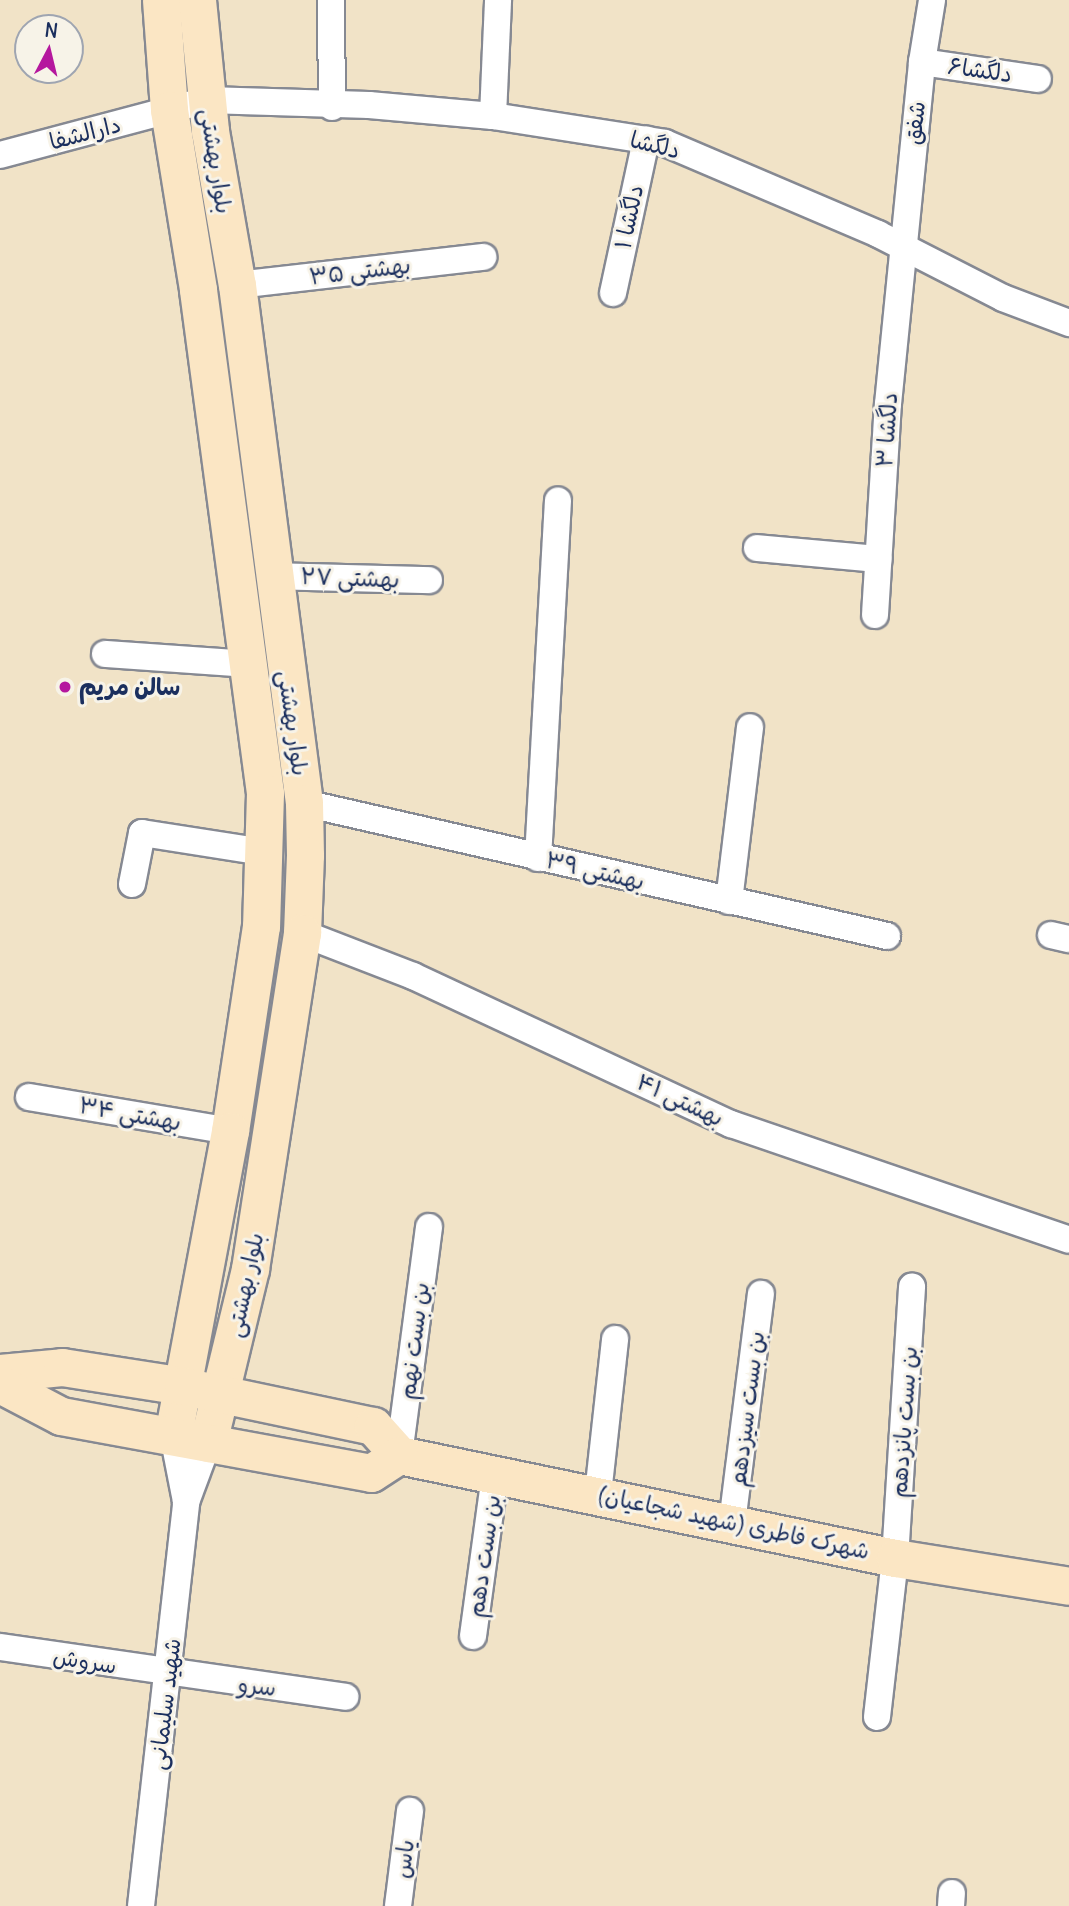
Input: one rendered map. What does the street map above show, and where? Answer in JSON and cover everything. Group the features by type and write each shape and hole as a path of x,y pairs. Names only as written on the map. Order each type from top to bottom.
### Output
{"main road":[{"name":"بلوار بهشتی","path":"161,0 169,110 198,290 247,664 261,746 261,926 230,1131 183,1386 191,1439"},
{"name":"بلوار بهشتی","path":"191,1439 220,1395 250,1269 302,933 304,803 272,576 237,285 207,100 197,0"},
{"path":"0,1373 62,1367 183,1386 373,1426 399,1455 371,1473 61,1416 0,1384"},
{"name":"شهرک فاطری (شهید شجاعیان)","path":"399,1455 598,1494 895,1558 1069,1586"}],"street":[{"path":"331,0 332,107"},
{"path":"493,116 498,0"},
{"name":"شفق","path":"903,246 922,62 932,0"},
{"name":"دلگشا۶","path":"922,62 1038,79"},
{"name":"دارالشفا","path":"0,155 207,100"},
{"name":"دلگشا","path":"207,100 332,107 369,105 493,116 665,143 903,246 1003,298 1069,323"},
{"name":"دلگشا ۱","path":"613,293 646,141"},
{"name":"دلگشا ۳","path":"875,615 903,246"},
{"name":"بهشتی ۳۵","path":"237,285 483,257"},
{"path":"538,858 558,501"},
{"path":"757,548 879,559"},
{"name":"بهشتی ٣٧","path":"272,576 429,580"},
{"path":"105,654 247,664"},
{"path":"729,901 750,727"},
{"name":"بهشتی ۳۹","path":"304,803 887,936"},
{"path":"132,884 142,834 263,852"},
{"name":"بهشتی ۴۱","path":"302,933 413,976 731,1124 1069,1240"},
{"name":"بهشتی ۳۴","path":"29,1097 230,1131"},
{"name":"بن بست نهم","path":"399,1455 429,1227"},
{"name":"بن بست پانزدهم","path":"877,1717 895,1558 912,1287"},
{"name":"بن بست سیزدهم","path":"732,1523 761,1294"},
{"path":"598,1494 615,1339"},
{"name":"شهید سلیمانی","path":"141,1906 169,1675 191,1439"},
{"name":"شهید سلیمانی","path":"186,1502 191,1439"},
{"name":"بن بست دهم","path":"473,1636 495,1475"},
{"name":"سروش","path":"0,1647 169,1675"},
{"name":"سرو","path":"169,1675 345,1697"},
{"name":"یاس","path":"398,1906 410,1811"}],"place":[{"name":"سالن مریم","path":"65,687"}]}
